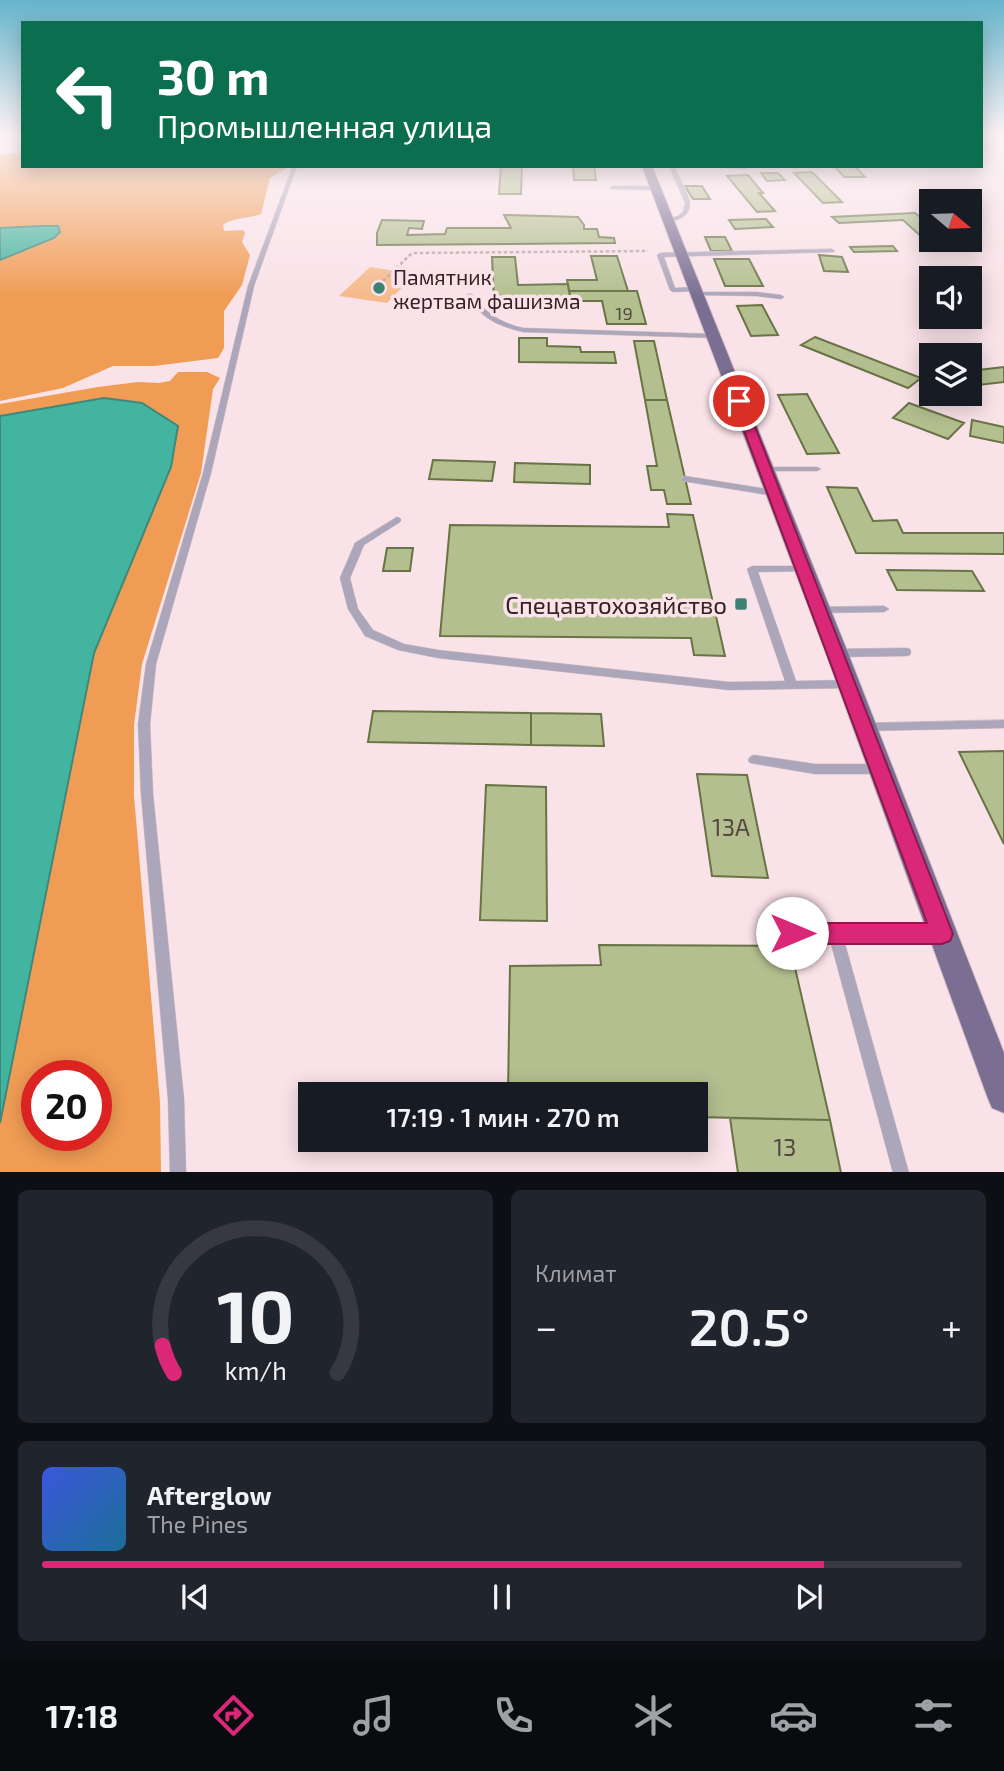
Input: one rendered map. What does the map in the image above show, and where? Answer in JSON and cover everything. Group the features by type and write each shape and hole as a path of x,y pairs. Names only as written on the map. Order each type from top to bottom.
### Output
{"main road":[{"path":"656,189 837,653 1004,1096"}],"lane":[{"path":"178,1172 176,1099 146,794 144,724 151,664 207,474 251,286 287,189"},
{"path":"669,220 685,215 689,210 681,189"},
{"path":"781,298 757,294 673,290 660,255 832,251"},
{"path":"470,295 477,308 491,319 523,330 714,336"},
{"path":"764,469 817,469"},
{"path":"685,479 774,493"},
{"path":"397,520 360,544 345,578 353,609 369,633 391,642 438,654 729,686 848,684"},
{"path":"793,685 752,569 803,569"},
{"path":"820,610 884,609"},
{"path":"837,653 906,653"},
{"path":"864,727 1004,724"},
{"path":"754,760 815,769 880,769"},
{"path":"792,933 942,934"},
{"path":"835,933 901,1172"}],"path":[{"path":"383,281 412,253 646,250 660,255"}],"shaded area":[{"path":"0,189 267,189 261,214 223,225 224,231 243,230 245,233 242,242 250,255 242,285 224,311 224,348 218,358 154,366 113,366 63,388 0,401"},
{"path":"58,226 60,232 54,238 0,260 0,228"},
{"path":"370,267 415,274 387,303 339,296"},
{"path":"178,372 207,372 220,378 213,389 201,473 142,664 134,725 134,796 160,1102 161,1172 0,1172 0,1123 94,653 171,467 178,426 104,398 0,416 0,404 98,387 138,382 170,381"},
{"path":"104,398 142,403 178,426 171,467 94,653 0,1123 0,416"}],"building":[{"path":"499,189 521,189 521,194 499,194"},
{"path":"687,189 704,189 710,199 693,199"},
{"path":"738,189 759,189 763,193 759,193 775,211 757,212"},
{"path":"809,189 829,189 842,202 823,203"},
{"path":"915,213 919,216 919,234 903,220 839,223 832,217"},
{"path":"504,215 578,217 584,229 597,229 599,237 614,238 615,243 377,245 377,233 382,220 424,221 422,229 409,228 407,235 445,234 447,228 511,228"},
{"path":"766,219 773,227 735,229 729,220"},
{"path":"705,237 725,237 732,251 711,251"},
{"path":"893,246 897,251 854,252 850,247"},
{"path":"819,255 842,257 848,272 824,271"},
{"path":"591,256 617,256 628,291 569,291 567,280 597,280"},
{"path":"492,257 515,257 518,285 568,284 571,301 494,302"},
{"path":"714,259 749,259 763,286 725,286"},
{"path":"569,291 637,291 646,324 607,324 602,301 571,301"},
{"path":"762,305 778,335 751,336 737,306"},
{"path":"815,337 919,377 919,380 908,388 801,345"},
{"path":"519,338 547,338 547,346 580,347 581,352 614,352 616,363 519,362"},
{"path":"634,341 654,341 667,400 645,400"},
{"path":"1004,367 1004,382 982,385 982,370"},
{"path":"807,394 839,453 807,454 778,395"},
{"path":"645,400 667,400 691,504 667,504 664,490 651,490 647,466 657,466"},
{"path":"909,403 964,423 948,439 893,418"},
{"path":"972,420 1004,427 1004,443 970,436"},
{"path":"433,460 495,462 492,481 429,479"},
{"path":"515,463 590,465 590,484 514,482"},
{"path":"827,487 857,488 873,521 897,520 903,533 1004,533 1004,554 856,553"},
{"path":"667,514 693,515 725,656 694,655 691,638 440,636 450,525 669,527"},
{"path":"387,548 413,548 410,571 383,571"},
{"path":"887,570 972,571 984,591 897,590"},
{"path":"373,711 531,713 531,745 368,742"},
{"path":"531,713 601,714 604,746 531,745"},
{"path":"1004,751 1004,844 959,752"},
{"path":"697,774 747,775 768,878 712,876"},
{"path":"486,785 546,787 547,921 480,920"},
{"path":"599,945 790,946 830,1120 708,1117 708,1082 508,1082 510,966 601,965"},
{"path":"730,1118 830,1120 841,1172 738,1172"}],"place":[{"name":"Памятник жертвам фашизма","path":"379,288"},
{"name":"Спецавтохозяйство","path":"741,604"}],"route":[{"path":"739,401 942,934 792,933"}]}
